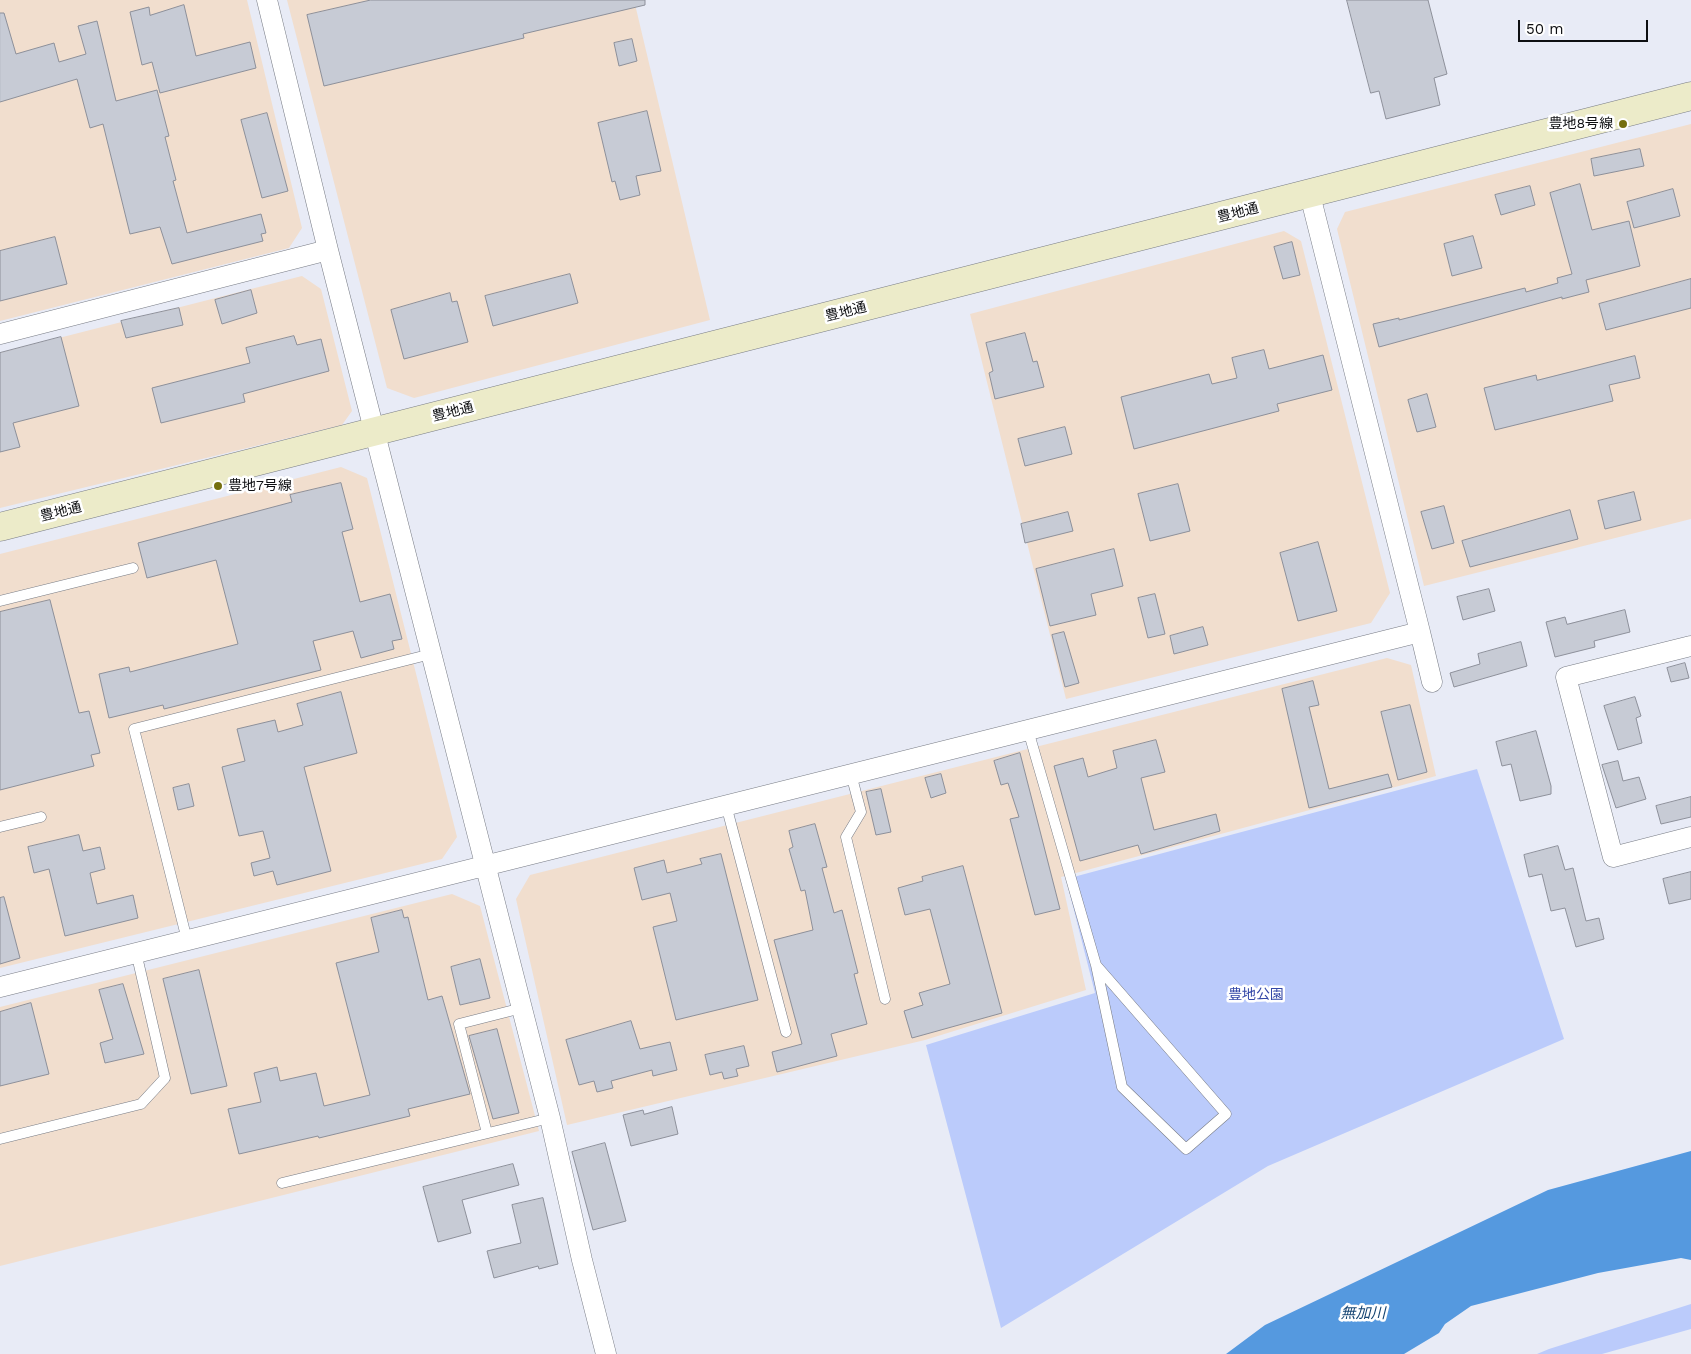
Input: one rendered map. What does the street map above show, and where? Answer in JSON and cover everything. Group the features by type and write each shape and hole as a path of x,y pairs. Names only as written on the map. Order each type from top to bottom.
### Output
{"main road":[{"name":"豊地通","path":"0,527 1310,195 1691,96"}],"street":[{"path":"267,0 374,432 550,1118 582,1260 606,1354"},
{"path":"1310,195 1432,682"},
{"path":"0,334 328,250"},
{"path":"0,987 1420,632"},
{"path":"1691,646 1566,677 1613,857 1691,837"}],"lane":[{"path":"0,601 133,568"},
{"path":"187,940 134,729 431,654"},
{"path":"1028,730 1096,965 1122,1087 1186,1149 1226,1114 1096,965"},
{"path":"851,774 861,812 846,837 885,999"},
{"path":"726,805 786,1032"},
{"path":"0,827 41,817"},
{"path":"0,1139 140,1104 165,1078 136,952"},
{"path":"487,1134 459,1024 522,1008"},
{"path":"282,1183 550,1118"}],"shaded area":[{"path":"0,0 247,0 302,228 289,248 0,321"},
{"path":"287,0 634,0 710,320 414,398 387,388"},
{"path":"1691,124 1691,519 1424,586 1337,229 1345,212"},
{"path":"1284,231 1301,241 1390,593 1371,623 1066,699 970,314"},
{"path":"302,276 321,289 352,411 342,425 0,508 0,353"},
{"path":"341,467 367,478 457,837 442,859 0,968 0,554"},
{"path":"1387,658 1411,665 1436,776 1061,877 1086,990 925,1040 567,1125 516,899 530,875"},
{"path":"452,894 480,906 539,1131 0,1266 0,1007"}],"green space":[{"name":"豊地公園","path":"1477,769 1564,1039 1268,1166 1001,1328 926,1045 1095,993 1066,879"},
{"path":"1691,1304 1691,1329 1602,1354 1537,1354 1549,1349"}],"water":[{"name":"無加川","path":"1691,1151 1691,1260 1681,1258 1598,1273 1471,1306 1445,1324 1439,1333 1404,1354 1226,1354 1265,1325 1548,1190"}],"building":[{"path":"371,0 645,0 645,5 523,34 524,38 324,86 307,15"},
{"path":"1347,0 1428,0 1447,74 1434,78 1440,105 1386,119 1379,91 1371,93"},
{"path":"184,5 196,56 250,42 256,68 160,93 152,62 142,65 130,12 149,7 150,15"},
{"path":"0,13 4,13 16,54 54,43 59,62 86,54 78,26 97,21 116,101 157,90 169,136 165,137 176,180 173,181 187,233 261,214 266,233 261,234 263,241 172,264 160,227 130,234 103,124 90,128 77,79 0,102"},
{"path":"632,39 637,61 619,66 614,43"},
{"path":"647,111 661,171 636,176 640,195 620,200 615,181 612,182 598,123"},
{"path":"267,113 288,191 262,198 241,120"},
{"path":"1640,149 1644,166 1594,176 1591,159"},
{"path":"1580,184 1592,230 1629,221 1640,266 1586,280 1589,292 1562,299 1562,297 1379,347 1373,324 1399,318 1399,320 1525,288 1526,292 1558,283 1557,278 1572,274 1550,193"},
{"path":"1530,186 1535,205 1501,215 1495,195"},
{"path":"1673,189 1680,216 1634,228 1627,202"},
{"path":"1473,236 1482,268 1452,276 1444,244"},
{"path":"55,237 67,284 0,301 0,251"},
{"path":"1292,242 1300,275 1283,279 1274,247"},
{"path":"570,274 578,303 493,326 485,296"},
{"path":"1691,279 1691,308 1606,330 1599,304"},
{"path":"251,290 257,313 222,324 215,300"},
{"path":"450,293 452,302 457,301 468,342 404,359 391,310"},
{"path":"179,308 183,325 126,338 121,321"},
{"path":"1025,333 1033,362 1037,361 1044,387 995,399 989,373 993,371 986,343"},
{"path":"294,336 297,345 321,339 329,371 243,394 245,402 161,423 152,388 250,363 246,348"},
{"path":"61,337 79,406 13,423 20,447 0,452 0,353"},
{"path":"1264,350 1269,369 1323,355 1332,390 1277,404 1279,411 1134,449 1121,397 1209,374 1212,384 1237,378 1232,358"},
{"path":"1635,356 1640,378 1609,385 1613,401 1495,430 1484,388 1536,375 1537,380"},
{"path":"1427,394 1436,427 1417,432 1408,400"},
{"path":"1065,427 1072,454 1025,466 1018,439"},
{"path":"341,483 353,529 342,532 360,602 390,594 402,639 392,641 394,649 361,658 353,631 313,641 321,670 164,709 163,705 109,718 99,674 129,667 130,672 238,644 216,560 147,578 138,543 292,502 290,495"},
{"path":"1178,484 1190,531 1150,541 1138,494"},
{"path":"1634,492 1641,520 1605,529 1598,501"},
{"path":"1444,506 1454,543 1432,549 1421,512"},
{"path":"1570,510 1578,539 1470,567 1462,541"},
{"path":"1068,512 1073,531 1025,543 1021,524"},
{"path":"1318,542 1337,611 1298,621 1280,553"},
{"path":"1114,549 1123,586 1091,594 1096,615 1050,626 1036,569"},
{"path":"1489,589 1495,611 1463,620 1457,597"},
{"path":"1155,594 1165,634 1148,638 1138,598"},
{"path":"50,600 79,713 89,711 100,753 91,755 94,766 0,790 0,612"},
{"path":"1625,610 1630,632 1594,641 1595,647 1555,657 1546,622 1565,617 1567,624"},
{"path":"1203,627 1208,645 1174,654 1170,636"},
{"path":"1064,632 1079,683 1065,687 1052,635"},
{"path":"1521,642 1527,666 1454,687 1450,673 1480,664 1478,654"},
{"path":"1685,663 1689,678 1671,682 1667,668"},
{"path":"1313,681 1319,705 1309,707 1329,789 1388,774 1392,787 1309,808 1282,689"},
{"path":"341,692 357,753 304,767 331,871 277,885 273,871 254,876 251,863 270,858 263,831 239,836 222,767 245,761 237,729 275,720 278,732 303,725 297,704"},
{"path":"1635,697 1641,716 1636,718 1642,743 1618,750 1604,706"},
{"path":"1410,705 1427,772 1398,780 1381,712"},
{"path":"1536,731 1551,786 1551,794 1520,801 1511,764 1502,766 1496,742"},
{"path":"1156,740 1165,772 1141,778 1154,830 1216,814 1220,831 1141,854 1138,845 1080,861 1054,766 1083,758 1088,777 1117,768 1113,751"},
{"path":"1020,753 1060,909 1035,915 1010,819 1019,817 1008,783 1001,785 994,761"},
{"path":"1618,761 1623,781 1639,777 1646,799 1616,808 1602,765"},
{"path":"941,774 946,793 931,798 925,778"},
{"path":"189,784 194,806 178,810 173,788"},
{"path":"881,789 891,832 876,835 866,792"},
{"path":"1691,797 1691,817 1661,824 1656,806"},
{"path":"815,824 827,867 822,868 834,913 842,910 858,973 854,974 867,1024 831,1034 837,1056 777,1072 772,1052 802,1044 774,940 813,930 805,890 801,891 789,849 793,847 789,831"},
{"path":"79,835 83,851 100,847 105,869 90,873 97,904 133,895 138,918 65,936 49,869 34,873 28,847"},
{"path":"1558,846 1565,870 1573,868 1586,921 1599,918 1604,939 1576,947 1565,908 1551,911 1542,874 1529,877 1524,855"},
{"path":"721,854 758,1000 676,1020 653,927 677,921 670,893 642,900 634,868 664,860 667,873 702,864 700,859"},
{"path":"963,866 1002,1013 912,1038 904,1011 923,1005 919,993 950,984 930,909 905,915 898,888 923,881 922,877"},
{"path":"1691,872 1691,899 1669,904 1663,879"},
{"path":"4,897 20,958 0,964 0,898"},
{"path":"402,910 404,918 408,917 428,1000 442,996 470,1094 408,1109 410,1116 319,1138 318,1136 239,1154 228,1109 261,1102 254,1073 277,1067 280,1081 316,1073 324,1106 370,1095 336,963 379,952 371,918"},
{"path":"480,959 490,998 460,1005 451,967"},
{"path":"199,970 227,1086 191,1094 163,979"},
{"path":"123,984 144,1054 105,1063 100,1043 113,1039 99,990"},
{"path":"31,1003 49,1074 0,1086 0,1012"},
{"path":"631,1021 640,1049 670,1042 677,1070 653,1076 652,1070 611,1081 613,1088 597,1092 594,1081 579,1085 566,1040"},
{"path":"497,1029 519,1113 493,1119 469,1036"},
{"path":"744,1046 749,1066 736,1069 738,1076 724,1079 722,1072 710,1075 705,1055"},
{"path":"672,1107 678,1134 631,1146 623,1115 643,1110 644,1114"},
{"path":"605,1143 626,1221 593,1230 572,1152"},
{"path":"513,1164 519,1185 462,1200 471,1233 438,1242 423,1187"},
{"path":"543,1198 558,1264 539,1269 538,1266 494,1278 487,1251 521,1243 512,1205"}],"place":[{"name":"豊地8号線","path":"1623,124"},
{"name":"豊地7号線","path":"218,486"}]}
